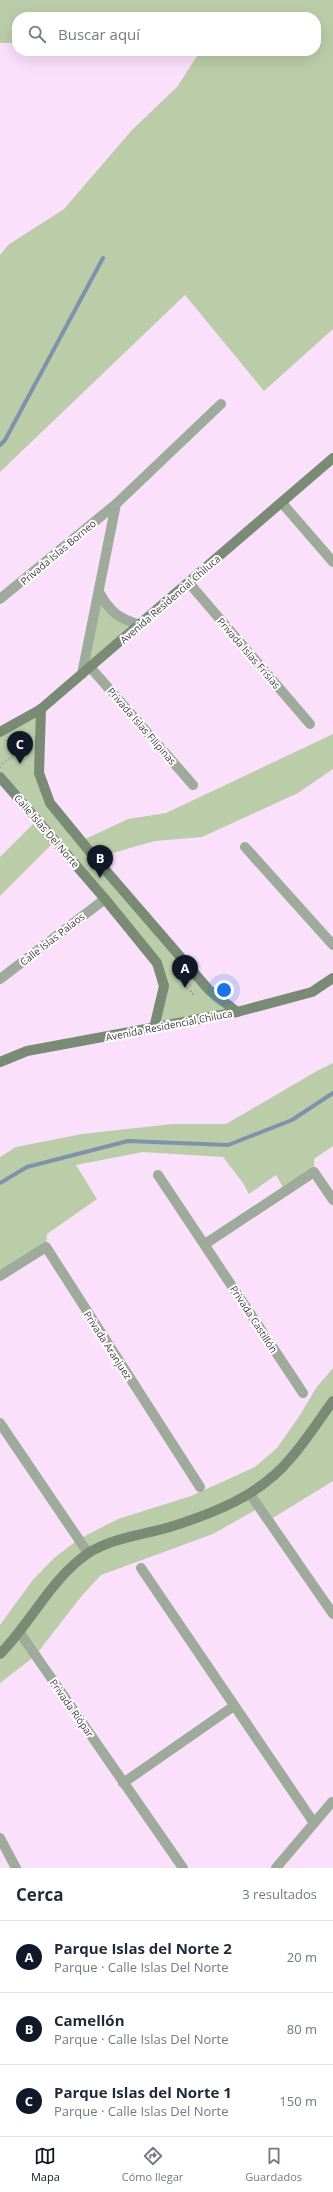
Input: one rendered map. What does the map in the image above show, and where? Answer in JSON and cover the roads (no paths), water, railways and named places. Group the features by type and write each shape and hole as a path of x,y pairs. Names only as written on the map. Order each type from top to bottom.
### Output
{"street":[{"name":"Privada Islas Borneo","path":"0,599 116,504 221,404"},
{"name":"Avenida Residencial Chiluca","path":"1,731 41,709 333,458"},
{"path":"282,503 333,562"},
{"name":"Privada Islas Borneo","path":"82,674 116,504"},
{"name":"Privada Islas Frisias","path":"189,583 310,724"},
{"path":"99,592 107,608 122,619 140,625"},
{"name":"Privada Islas Filipinas","path":"90,667 193,785"},
{"name":"Calle Islas Del Norte","path":"41,709 39,773 50,803 94,858 209,990 238,1012"},
{"name":"Calle Islas Del Norte","path":"0,777 105,898 157,963 164,986 154,1028"},
{"path":"246,847 333,945"},
{"name":"Calle Islas Palaos","path":"0,979 105,898"},
{"name":"Avenida Residencial Chiluca","path":"0,1062 27,1051 238,1012 312,992 333,978"},
{"path":"205,1244 314,1172 333,1200"},
{"name":"Privada Castillón","path":"158,1174 303,1393"},
{"name":"Privada Aranjuez","path":"0,1276 46,1247 200,1487"},
{"path":"0,1654 20,1633 60,1577 88,1553 119,1540 169,1527 215,1512 250,1494 272,1478 290,1460 333,1401"},
{"path":"0,1423 88,1553"},
{"path":"250,1494 333,1614"},
{"path":"141,1568 314,1823"},
{"name":"Privada Riópar","path":"20,1633 183,1868"},
{"path":"123,1783 234,1706"},
{"path":"276,1868 332,1802"},
{"path":"0,1838 16,1868"}],"waterway":[{"path":"0,445 5,440 103,258"},
{"path":"0,1183 27,1167 128,1141 228,1145 292,1120 333,1093"}],"place":[{"name":"Parque Islas del Norte 1","path":"20,764"},
{"name":"Camellón","path":"100,878"},
{"name":"Parque Islas del Norte 2","path":"185,988"}]}
